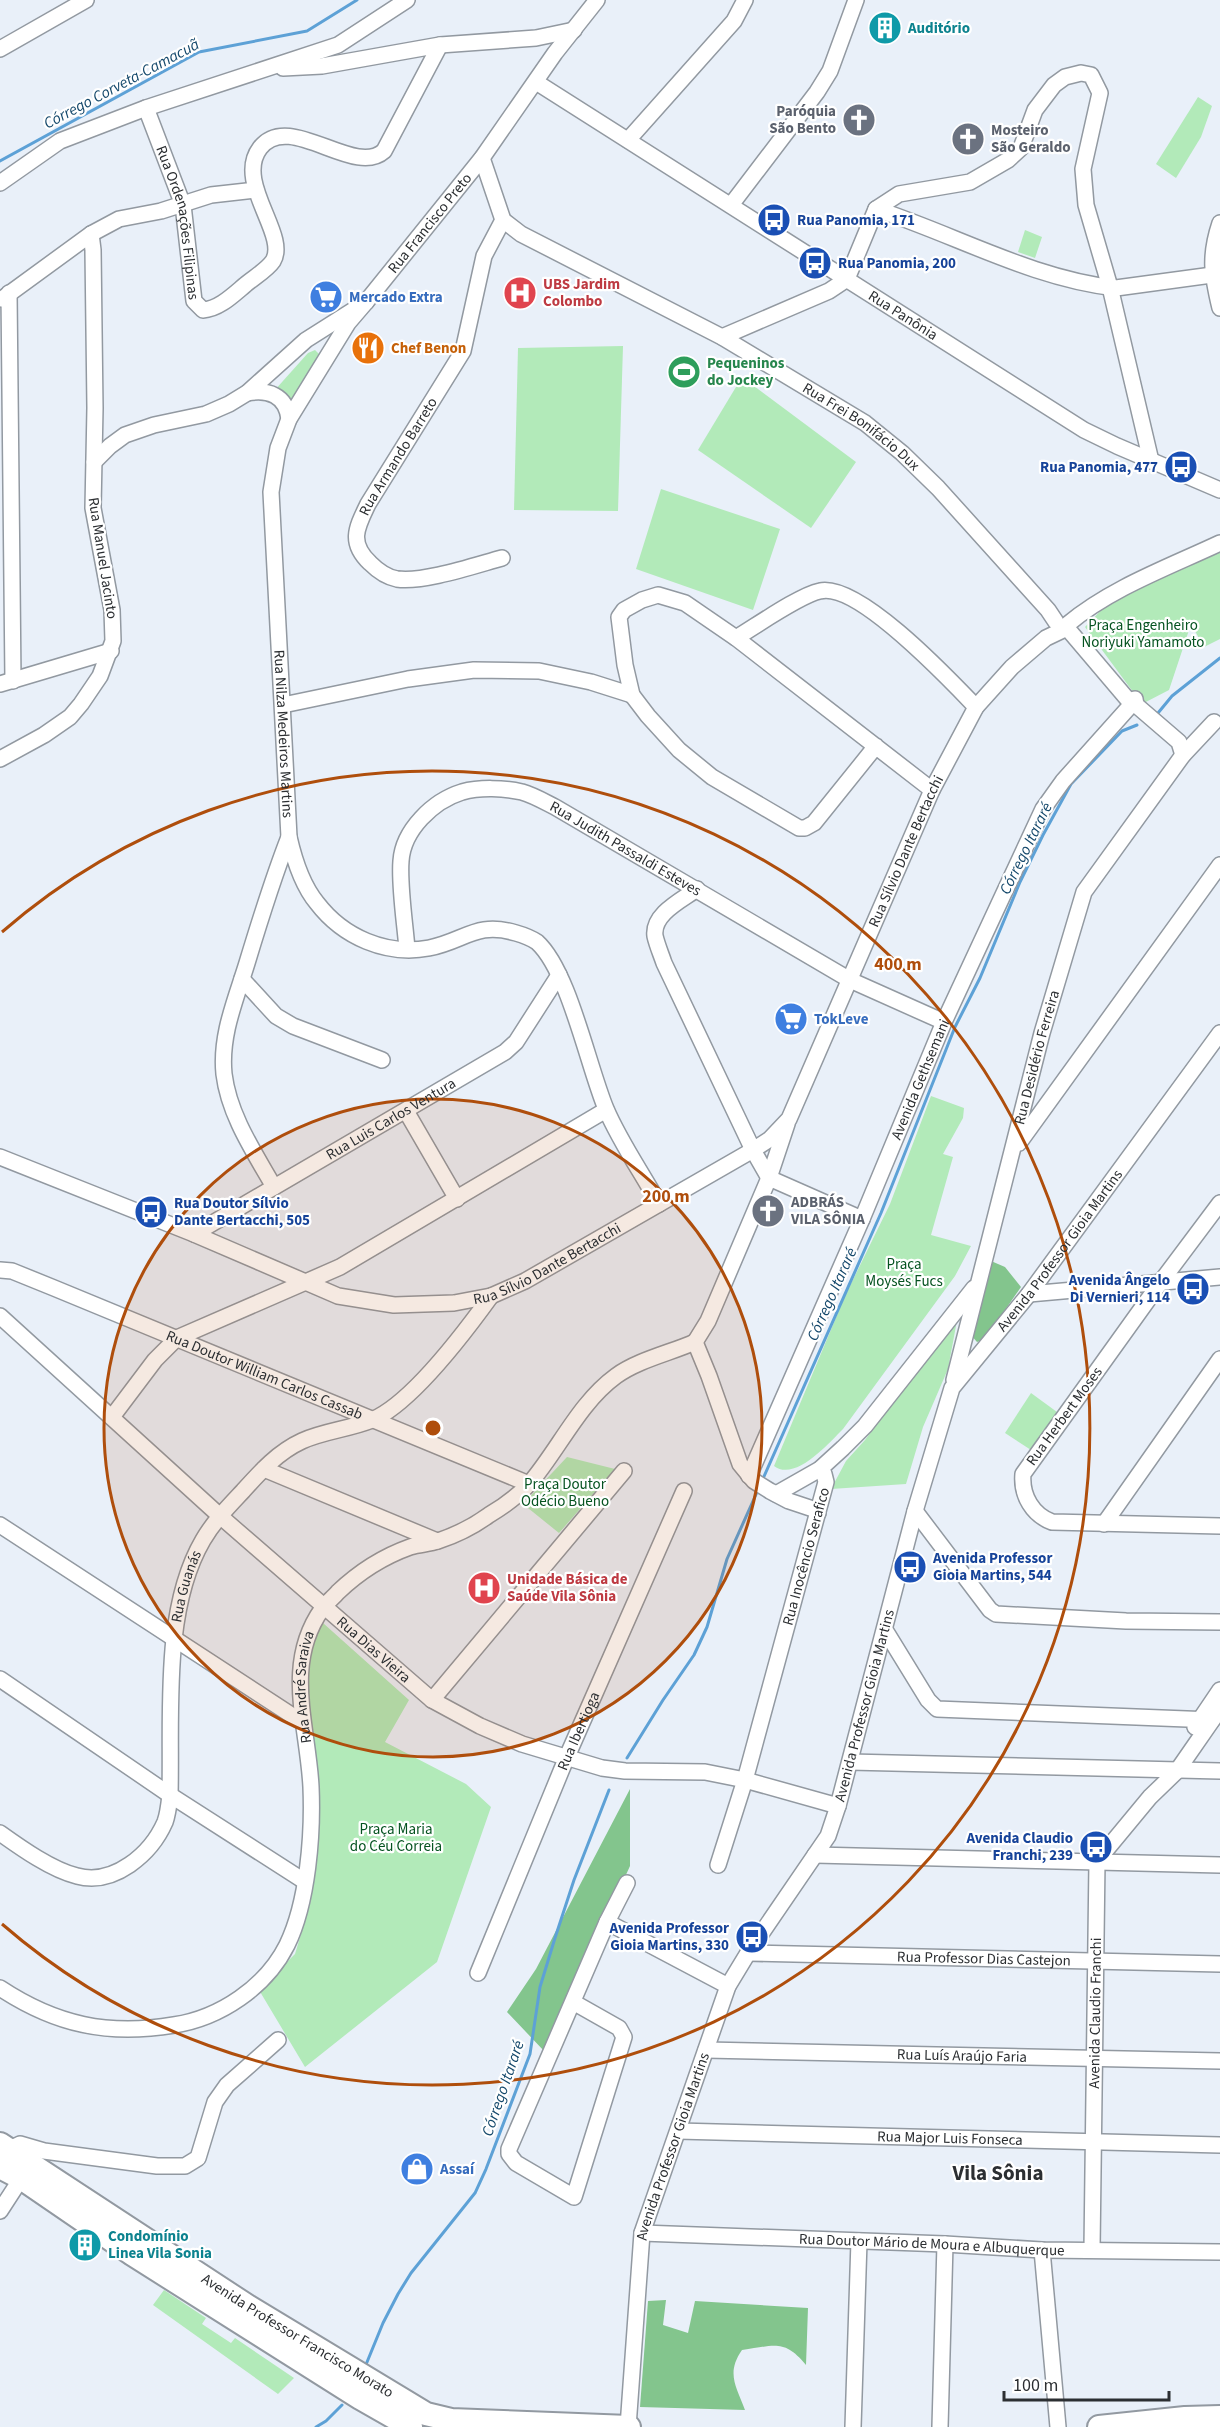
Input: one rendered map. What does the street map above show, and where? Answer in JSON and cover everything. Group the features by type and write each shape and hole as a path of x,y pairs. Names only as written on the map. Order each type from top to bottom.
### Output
{"highway":[{"name":"Avenida Professor Francisco Morato","path":"3,2154 31,2165 252,2308 426,2414 451,2420 628,2427"},
{"name":"Avenida Professor Francisco Morato","path":"31,2165 132,2254 360,2398 411,2427"},
{"path":"1099,2427 1220,2417"}],"street":[{"path":"0,49 86,0"},
{"path":"0,183 60,141 146,108 338,45 407,0"},
{"name":"Rua Francisco Preto","path":"94,462 125,435 154,425 206,414 247,393 306,340 366,302 482,158 536,82 547,45 567,31 597,0"},
{"path":"731,205 830,71 856,0"},
{"path":"628,140 726,30 738,3"},
{"path":"265,69 322,66 440,45 547,45 567,31"},
{"name":"Rua Ordenações Filipinas","path":"146,108 183,205 194,302 202,310 210,310 272,262 275,255 276,249 271,227 256,190 256,156 260,148 276,137 292,135 344,153 363,156 380,155 440,45"},
{"path":"722,337 829,291 847,279 876,209 899,194 970,182 1008,160 1021,148 1035,110 1054,85 1065,77 1081,73 1091,75 1100,93 1083,169 1086,205 1110,287 1151,460"},
{"name":"Rua Panônia","path":"536,82 1084,430 1220,490"},
{"path":"482,158 503,220"},
{"path":"111,651 7,682 5,297 91,234 119,219 183,205 211,195 256,190"},
{"path":"876,209 1039,271 1110,287 1216,275"},
{"name":"Rua Frei Bonifácio Dux","path":"503,220 521,234 722,337 865,423 902,453 938,488 1132,702 1179,742 1183,755"},
{"name":"Rua Armando Barreto","path":"502,558 435,576 398,579 379,572 366,559 357,544 356,530 369,504 463,351 484,256 503,220"},
{"path":"1220,223 1213,252 1220,308"},
{"name":"Rua Manuel Jacinto","path":"0,759 44,735 70,717 91,691 111,651 114,630 112,610 93,508 94,318 91,234"},
{"name":"Rua Nilza Medeiros Martins","path":"366,302 348,323 289,419 278,448 271,492 289,837 295,862 315,902 352,935 372,944 407,949 429,948 486,928 504,929 534,940 545,950 559,975 606,1110 659,1204"},
{"path":"247,393 263,391 277,396 288,411 289,419"},
{"name":"Rua Sílvio Dante Bertacchi","path":"0,1157 194,1234 338,1296 394,1305 454,1303 491,1296 525,1281 753,1150 770,1139 789,1119 932,790 976,707 1012,667 1062,625 1117,592 1220,543"},
{"path":"736,638 807,596 821,590 832,590 861,604 904,636 976,707"},
{"path":"876,746 814,823 805,828 799,828 712,777 679,750 632,695 625,665 619,617 624,610 642,600 658,595 685,603 736,638 876,746 932,790"},
{"path":"283,705 408,679 474,670 539,671 591,682 632,695"},
{"name":"Avenida Gethsemani","path":"751,1478 944,1022 1043,809 1063,781 1132,702"},
{"name":"Rua Desidério Ferreira","path":"952,1389 1042,1033 1084,892 1183,755 1214,722"},
{"name":"Rua Judith Passaldi Esteves","path":"407,949 400,860 410,833 429,810 462,792 500,789 524,792 555,807 850,980 944,1022"},
{"path":"274,1187 247,1141 230,1098 224,1075 226,1030 273,878 289,837"},
{"path":"1014,1150 1220,865"},
{"path":"697,889 661,916 656,924 655,935 664,963 753,1150 769,1178 862,1219"},
{"name":"Rua Luis Carlos Ventura","path":"194,1234 490,1062 510,1047 520,1035 559,975"},
{"path":"242,979 276,1016 293,1026 382,1060"},
{"name":"Avenida Professor Gioia Martins","path":"628,2427 642,2233 728,1986 828,1836 838,1806 915,1511 952,1389 1029,1294 1220,1033"},
{"path":"406,1110 457,1199"},
{"path":"112,1417 155,1360 177,1338 340,1267 606,1110"},
{"path":"789,1119 769,1178 708,1321 695,1342 740,1464 751,1478 778,1495 818,1513"},
{"name":"Rua Herbert Moses","path":"1219,1524 1052,1522 1041,1518 1029,1502 1023,1486 1023,1474 1220,1203"},
{"name":"Rua Doutor William Carlos Cassab","path":"0,1270 12,1271 529,1484"},
{"path":"1029,1294 1220,1277"},
{"name":"Rua Inocêncio Serafico","path":"718,1865 745,1780 826,1482 820,1469 865,1426 978,1283"},
{"name":"Rua Guanás","path":"3,1841 78,1877 92,1878 114,1873 135,1862 156,1838 166,1820 170,1795 174,1638 185,1582 203,1541 220,1516 277,1455 303,1441 373,1420 410,1394 469,1327 491,1296"},
{"path":"958,1309 969,1322"},
{"name":"Rua Dias Vieira","path":"0,1316 322,1607 432,1700 501,1735 566,1759 625,1771 705,1772 745,1780 838,1806"},
{"path":"966,1337 973,1347 984,1349"},
{"name":"Rua André Saraiva","path":"0,1988 42,2012 92,2028 150,2029 186,2023 218,2011 243,1996 267,1974 286,1946 297,1920 304,1881 310,1839 311,1786 299,1682 302,1651 322,1607 358,1573 411,1547 437,1541 488,1517 529,1484 595,1395 617,1375 695,1342"},
{"path":"1104,1524 1220,1359"},
{"path":"264,1469 437,1541"},
{"path":"778,1495 790,1490 794,1484 820,1469"},
{"path":"432,1700 624,1470"},
{"name":"Rua Ibertioga","path":"478,1973 566,1759 684,1491"},
{"path":"915,1511 990,1610 996,1614 1220,1623"},
{"path":"0,1525 302,1722"},
{"path":"885,1630 928,1700 937,1709 1210,1717"},
{"path":"0,1679 170,1795 304,1881"},
{"path":"1097,1861 1172,1771 1210,1717 1220,1690"},
{"path":"849,1762 1220,1771"},
{"path":"815,1855 1220,1865"},
{"name":"Avenida Claudio Franchi","path":"1092,2249 1097,1861"},
{"path":"573,2002 619,2028 624,2037 574,2197 516,2163 509,2154 509,2149 607,1922 627,1883"},
{"path":"607,1922 728,1986"},
{"name":"Rua Professor Dias Castejon","path":"748,1953 1220,1964"},
{"path":"31,2165 184,2166 198,2158 215,2102 227,2085 278,2040"},
{"name":"Rua Luís Araújo Faria","path":"706,2050 1220,2061"},
{"name":"Rua Major Luis Fonseca","path":"678,2131 1220,2145"},
{"path":"3,2154 20,2144 31,2165"},
{"path":"0,2211 31,2165"},
{"name":"Rua Doutor Mário de Moura e Albuquerque","path":"642,2233 945,2244 1042,2250 1220,2252"},
{"path":"853,2427 859,2241"},
{"path":"940,2427 945,2244"},
{"path":"1042,2250 1058,2427"}],"green space":[{"path":"1198,97 1212,106 1201,137 1176,178 1156,164"},
{"path":"1025,230 1042,237 1035,258 1018,252"},
{"path":"623,346 618,511 514,510 518,348"},
{"path":"315,350 321,356 290,408 274,391 308,353"},
{"path":"742,377 856,462 811,528 698,450"},
{"path":"661,489 780,529 753,610 636,569"},
{"name":"Praça Engenheiro Noriyuki Yamamoto","path":"1220,548 1220,639 1204,647 1191,624 1169,690 1142,704 1085,627 1108,603"},
{"name":"Praça Moysés Fucs","path":"931,1096 964,1108 963,1118 943,1154 953,1157 931,1235 971,1246 955,1276 843,1429 811,1459 792,1469 782,1470 774,1466 845,1296 890,1204"},
{"path":"991,1261 1005,1267 1021,1287 985,1339 977,1342 970,1334 975,1328"},
{"path":"958,1315 948,1369 923,1427 906,1484 831,1489 846,1461 865,1440"},
{"path":"1031,1393 1057,1412 1031,1450 1005,1433"},
{"name":"Praça Doutor Odécio Bueno","path":"567,1457 615,1469 559,1533 523,1504"},
{"name":"Praça Maria do Céu Correia","path":"323,1623 409,1700 385,1742 466,1784 491,1807 437,1962 305,2067 259,1990 295,1954 310,1904 315,1845 306,1657"},
{"path":"630,1789 630,1866 545,2052 507,2012 536,1969"},
{"path":"164,2290 206,2318 202,2324 231,2343 235,2338 294,2378 278,2394 153,2305"},
{"path":"666,2300 663,2325 688,2333 695,2301 808,2308 806,2365 785,2347 771,2346 742,2350 734,2366 734,2380 745,2410 640,2407 648,2301"}],"waterway":[{"name":"Córrego Corveta-Camacuã","path":"0,161 199,52 307,31 357,0"},
{"name":"Córrego Itararé","path":"1158,713 1172,696 1220,658"},
{"name":"Córrego Itararé","path":"762,1481 881,1213 955,1027 980,978 1020,882 1043,835 1071,784 1122,731 1137,725"},
{"name":"Córrego Itararé","path":"627,1758 694,1655 707,1627 727,1559 758,1490"},
{"name":"Córrego Itararé","path":"365,2367 398,2294 411,2273 475,2193 486,2169 530,2054 540,1987 574,1880 609,1790"},
{"name":"Córrego Itararé","path":"316,2427 326,2421 342,2405"}],"place":[{"name":"Auditório","path":"885,28"},
{"name":"Paróquia São Bento","path":"859,120"},
{"name":"Mosteiro São Geraldo","path":"968,139"},
{"name":"Rua Panomia, 171","path":"774,220"},
{"name":"Rua Panomia, 200","path":"815,263"},
{"name":"UBS Jardim Colombo","path":"520,293"},
{"name":"Mercado Extra","path":"326,297"},
{"name":"Chef Benon","path":"368,348"},
{"name":"Pequeninos do Jockey","path":"684,372"},
{"name":"Rua Panomia, 477","path":"1181,467"},
{"name":"TokLeve","path":"791,1019"},
{"name":"ADBRÁS VILA SÔNIA","path":"768,1211"},
{"name":"Rua Doutor Sílvio Dante Bertacchi, 505","path":"151,1212"},
{"name":"Avenida Ângelo Di Vernieri, 114","path":"1193,1289"},
{"name":"Avenida Professor Gioia Martins, 544","path":"910,1567"},
{"name":"Unidade Básica de Saúde Vila Sônia","path":"484,1588"},
{"name":"Avenida Claudio Franchi, 239","path":"1096,1847"},
{"name":"Avenida Professor Gioia Martins, 330","path":"752,1937"},
{"name":"Assaí","path":"417,2169"},
{"name":"Condomínio Linea Vila Sonia","path":"85,2245"}],"district":[{"name":"Vila Sônia","path":"998,2173"}]}
